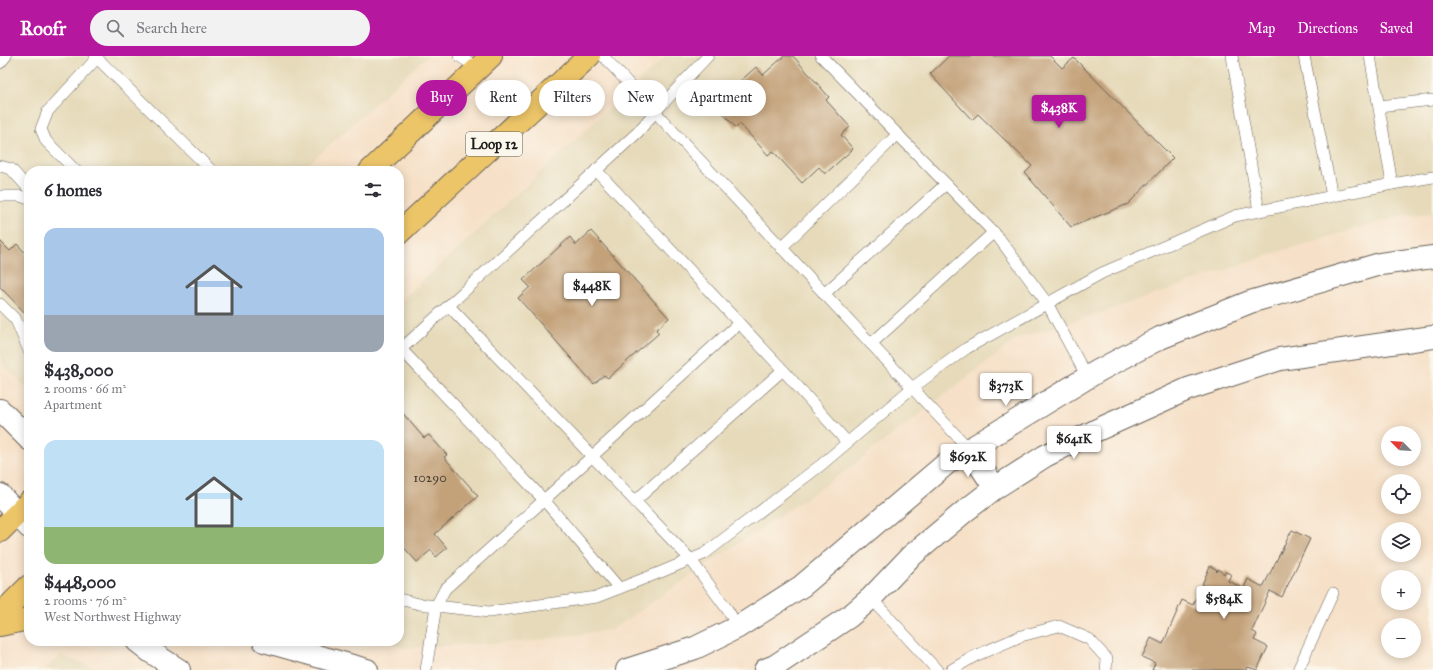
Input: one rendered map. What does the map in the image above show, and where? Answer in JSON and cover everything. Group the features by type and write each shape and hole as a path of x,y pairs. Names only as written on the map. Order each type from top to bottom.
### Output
{"main road":[{"name":"Loop 12","path":"404,228 589,56"},
{"path":"375,166 485,62"},
{"path":"0,531 24,515"},
{"path":"0,615 24,591"},
{"path":"0,625 24,620"}],"street":[{"path":"627,670 695,648 738,627 802,586 947,463 1087,377 1160,338 1250,302 1380,264 1433,257"},
{"path":"765,670 775,666 850,616 871,598 910,557 995,488 1045,456 1097,430 1188,388 1280,359 1433,338"},
{"path":"0,410 24,434"},
{"path":"969,450 995,488"},
{"path":"0,495 24,513"},
{"path":"143,646 180,670"},
{"path":"282,646 366,670"}],"lane":[{"path":"0,62 6,56"},
{"path":"459,56 485,62"},
{"path":"603,56 625,80"},
{"path":"668,98 708,56"},
{"path":"822,56 994,232 1047,303 1087,377"},
{"path":"1232,56 1259,211"},
{"path":"1304,56 1332,196"},
{"path":"1370,56 1392,184"},
{"path":"71,166 46,140 42,129 48,111 96,57 207,166"},
{"path":"1379,106 1433,100"},
{"path":"404,346 638,132 652,116"},
{"path":"659,116 969,450"},
{"path":"782,248 898,134"},
{"path":"0,166 11,169 24,183"},
{"path":"596,170 784,370 847,442"},
{"path":"404,600 419,604 490,612 597,597 691,560 704,554 821,465 912,388 966,348 1102,273 1235,216 1433,177"},
{"path":"824,294 946,184"},
{"path":"0,196 24,197"},
{"path":"871,344 994,232"},
{"path":"0,304 16,320 24,339"},
{"path":"449,306 691,560 727,609 738,627"},
{"path":"426,670 436,606 445,589 739,322"},
{"path":"404,354 544,500 619,588"},
{"path":"635,501 784,370"},
{"path":"1298,670 1333,593"},
{"path":"871,598 937,670"},
{"path":"951,670 975,656 1021,636 1060,626 1089,639 1107,659 1106,670"}],"shaded area":[{"path":"0,56 427,56 306,166 24,166 24,385 0,361"},
{"path":"666,56 1433,56 1433,213 1400,216 1281,251 1100,313 1018,338 844,472 611,630 531,641 404,648 399,646 404,646 404,298 601,116 605,116 605,112 613,105 613,116 668,116 668,80 640,80"},
{"path":"61,655 101,670 45,670"}],"building":[{"path":"784,56 793,56 829,97 826,100 850,127 841,135 853,149 825,174 819,167 802,183 773,151 768,155 740,124 736,128 726,116 766,116 766,80 741,80 756,67 763,75"},
{"path":"949,56 1050,56 1062,68 1074,58 1173,158 1128,204 1071,227 1025,173 1032,166 978,114 972,120 930,74"},
{"path":"591,231 669,318 656,330 659,333 608,378 604,375 594,384 518,298 530,287 523,280 570,237 576,245"},
{"path":"0,241 10,251 17,244 24,252 24,312 0,287"},
{"path":"404,415 424,438 429,435 447,455 444,457 478,496 435,534 447,548 436,557 431,550 417,562 404,548"},
{"path":"1292,530 1310,539 1282,597 1270,591 1252,631 1257,634 1254,640 1268,647 1257,670 1248,667 1246,670 1152,670 1155,663 1142,657 1151,638 1163,644 1182,600 1193,605 1210,566 1216,569 1217,572 1218,569 1224,574 1225,572 1231,574 1228,581 1241,587 1243,590 1248,579 1263,587"}]}
